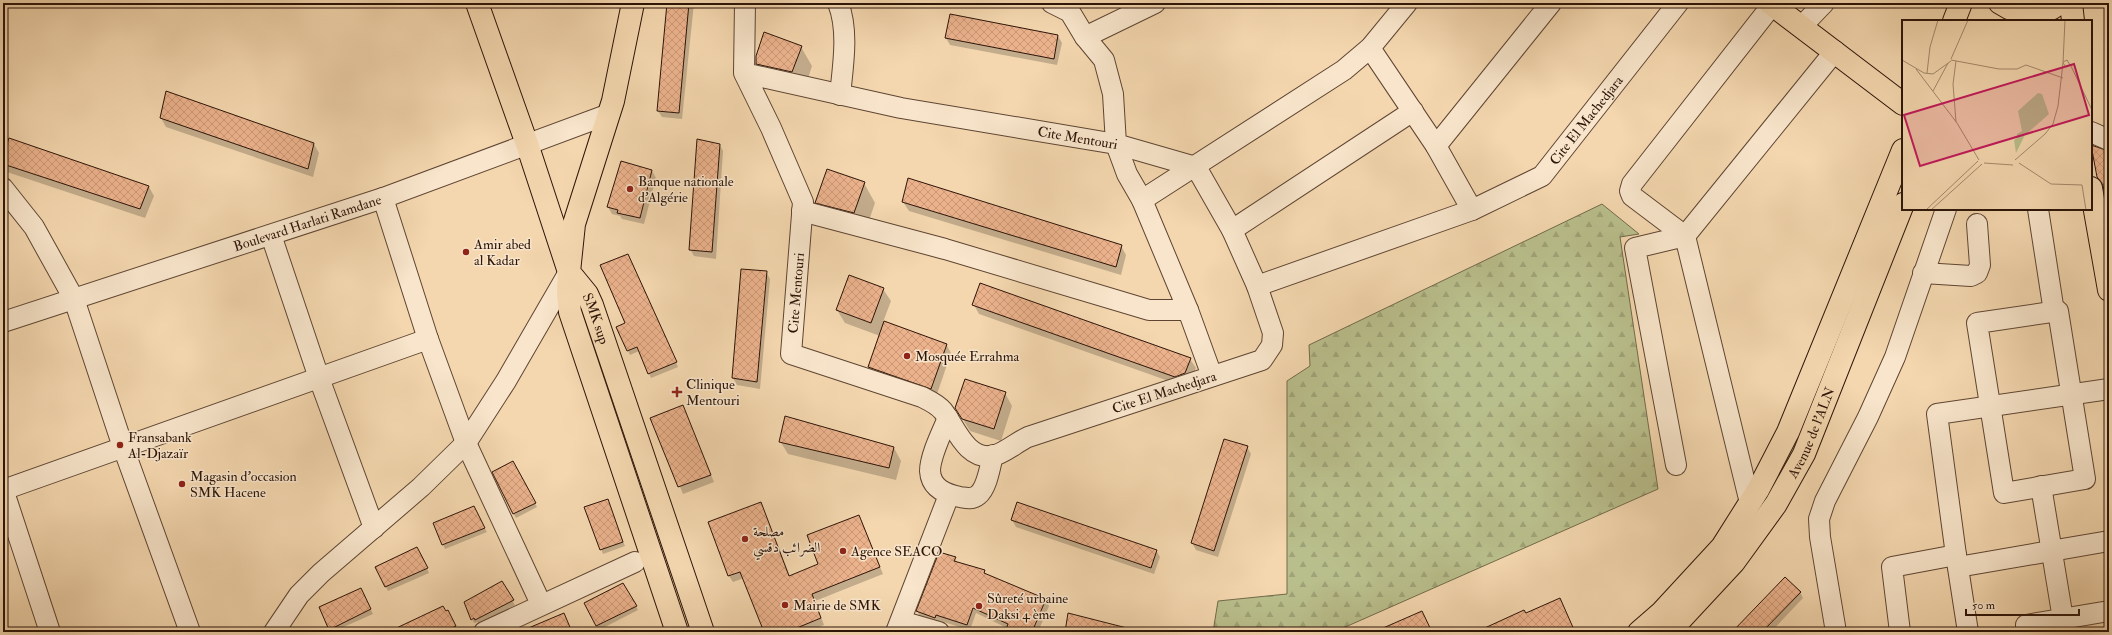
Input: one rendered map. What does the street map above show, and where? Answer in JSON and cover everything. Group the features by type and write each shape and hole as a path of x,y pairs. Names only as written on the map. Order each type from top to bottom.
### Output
{"main road":[{"path":"477,3 527,144 569,272"},
{"path":"633,3 609,114 574,224 568,295 570,312 677,632"},
{"path":"1954,20 1961,3"},
{"path":"2005,12 2040,18 2060,3"},
{"path":"2071,3 2073,20"},
{"path":"1771,4 1902,103"},
{"path":"1639,632 1662,612 1722,547 1750,503 1788,432 1902,152"},
{"path":"2092,194 2109,290"},
{"name":"Avenue de l'ALN","path":"1669,632 1734,562 1776,504 1804,454 1902,207"},
{"name":"SMK sup","path":"569,272 587,294 592,305 703,632"}],"street":[{"name":"Cite Mentouri","path":"745,3 744,73 771,128 803,202 791,354 922,397 933,402 948,418 968,448 977,454 993,456"},
{"path":"838,3 843,14 844,48 840,95"},
{"path":"1052,3 1070,12 1085,38 1104,60 1113,94 1116,144 1127,174 1142,200 1188,310 1212,376"},
{"path":"1085,38 1155,3"},
{"path":"1142,200 1196,167 1344,70 1370,48 1407,3"},
{"path":"1436,146 1551,3"},
{"name":"Cite El Machedjara","path":"1257,286 1472,210 1542,176 1678,3"},
{"path":"1802,26 1824,3"},
{"path":"1750,503 1684,236 1632,196 1630,191 1632,184 1771,4"},
{"path":"1370,48 1436,146 1472,210"},
{"path":"1676,465 1635,248 1684,236 1835,51"},
{"name":"Cite Mentouri","path":"744,73 901,108 1116,144 1196,167"},
{"path":"1232,230 1413,111"},
{"name":"Boulevard Harlati Ramdane","path":"3,322 383,198 609,114"},
{"path":"2092,132 2109,140"},
{"name":"Cite El Machedjara","path":"993,456 1028,437 1262,360 1270,351 1273,333 1257,286 1232,230 1196,167"},
{"path":"3,188 34,227 74,299 123,448 190,632"},
{"path":"383,198 428,339 466,443 541,604"},
{"path":"1836,632 1820,537 1820,519 1825,501 1868,417 1895,357 1946,210"},
{"path":"2038,210 2054,312"},
{"path":"802,211 945,249 1149,310 1188,310"},
{"path":"1923,273 1971,276 1977,273 1980,265 1977,224"},
{"path":"272,234 319,378 374,528"},
{"path":"273,631 299,595 321,573 421,488 466,443 506,382 569,272"},
{"path":"2058,311 2072,396 2085,479 2004,493 1977,322 2058,311"},
{"path":"50,632 3,489 123,448 428,339"},
{"path":"1968,632 1937,414 2072,396 2109,389"},
{"path":"948,418 931,463 931,475 936,486 949,495 970,498 978,495 984,487 993,456"},
{"path":"2041,486 2063,619"},
{"path":"939,632 899,626 949,495"},
{"path":"1900,632 1892,567 2051,551 2109,541"},
{"path":"484,632 541,604 635,562"},
{"path":"2027,632 2026,625 2109,612"}],"green space":[{"path":"1602,204 1639,234 1620,237 1658,489 1334,632 1213,632 1218,601 1287,594 1287,381 1310,366 1309,345"}],"building":[{"path":"667,3 689,3 679,113 657,111"},
{"path":"950,14 1058,35 1054,59 945,38"},
{"path":"764,32 802,46 792,72 756,64 756,56"},
{"path":"166,91 314,143 308,169 160,118"},
{"path":"9,138 149,186 140,209 3,164 3,157"},
{"path":"697,139 720,144 712,252 689,250"},
{"path":"2092,145 2109,151 2109,208 2107,209 2103,185 2097,177"},
{"name":"Banque nationale d'Algérie","path":"621,161 652,170 640,218 617,213 618,210 607,207"},
{"path":"827,169 865,182 854,213 815,203"},
{"path":"908,178 1122,245 1116,267 902,202"},
{"path":"628,254 677,362 648,374 637,347 627,351 616,327 625,323 600,265"},
{"path":"741,269 767,271 757,382 732,378"},
{"path":"849,275 884,288 871,323 836,310"},
{"path":"980,283 1191,358 1185,373 1175,377 972,305"},
{"name":"Mosquée Errahma","path":"884,321 947,344 931,389 868,367"},
{"path":"965,379 1006,392 994,429 962,419 955,408"},
{"name":"Clinique Mentouri","path":"683,405 711,475 678,487 650,418"},
{"path":"785,416 894,447 889,468 779,442"},
{"path":"1224,439 1248,446 1214,551 1191,543"},
{"path":"513,461 536,503 513,514 492,472"},
{"path":"608,499 623,542 600,550 584,507"},
{"path":"761,502 789,576 818,564 807,535 859,515 880,567 812,594 821,618 787,632 764,632 740,572 728,576 708,522"},
{"path":"1017,502 1157,550 1151,568 1011,520"},
{"path":"474,506 485,528 442,545 433,523"},
{"path":"417,547 428,568 385,587 375,567"},
{"path":"939,552 956,557 954,561 985,570 984,573 1046,599 1032,632 1005,632 1008,624 973,608 967,625 936,615 935,618 916,611"},
{"path":"1785,577 1801,592 1762,632 1732,632"},
{"path":"502,581 514,600 475,620 474,618 471,620 464,602"},
{"path":"623,583 637,606 596,626 584,603"},
{"path":"361,588 371,609 329,630 319,607"},
{"path":"1560,598 1575,632 1476,632 1524,610 1526,613"},
{"path":"443,606 446,611 448,610 456,626 444,632 388,632"},
{"path":"1422,611 1432,632 1374,632"},
{"path":"564,613 572,632 519,632"},
{"path":"1068,613 1127,628 1126,632 1065,632"}],"place":[{"name":"Banque nationale d'Algérie","path":"630,189"},
{"name":"Amir abed al Kadar","path":"466,252"},
{"name":"Mosquée Errahma","path":"907,356"},
{"name":"Clinique Mentouri","path":"677,392"},
{"name":"Fransabank Al-Djazaïr","path":"120,445"},
{"name":"Magasin d'occasion SMK Hacene","path":"182,484"},
{"name":"مصلحة الضرائب دقسي","path":"745,539"},
{"name":"Agence SEACO","path":"843,551"},
{"name":"Mairie de SMK","path":"785,605"},
{"name":"Sûreté urbaine Daksi 4 ème","path":"979,606"}]}
